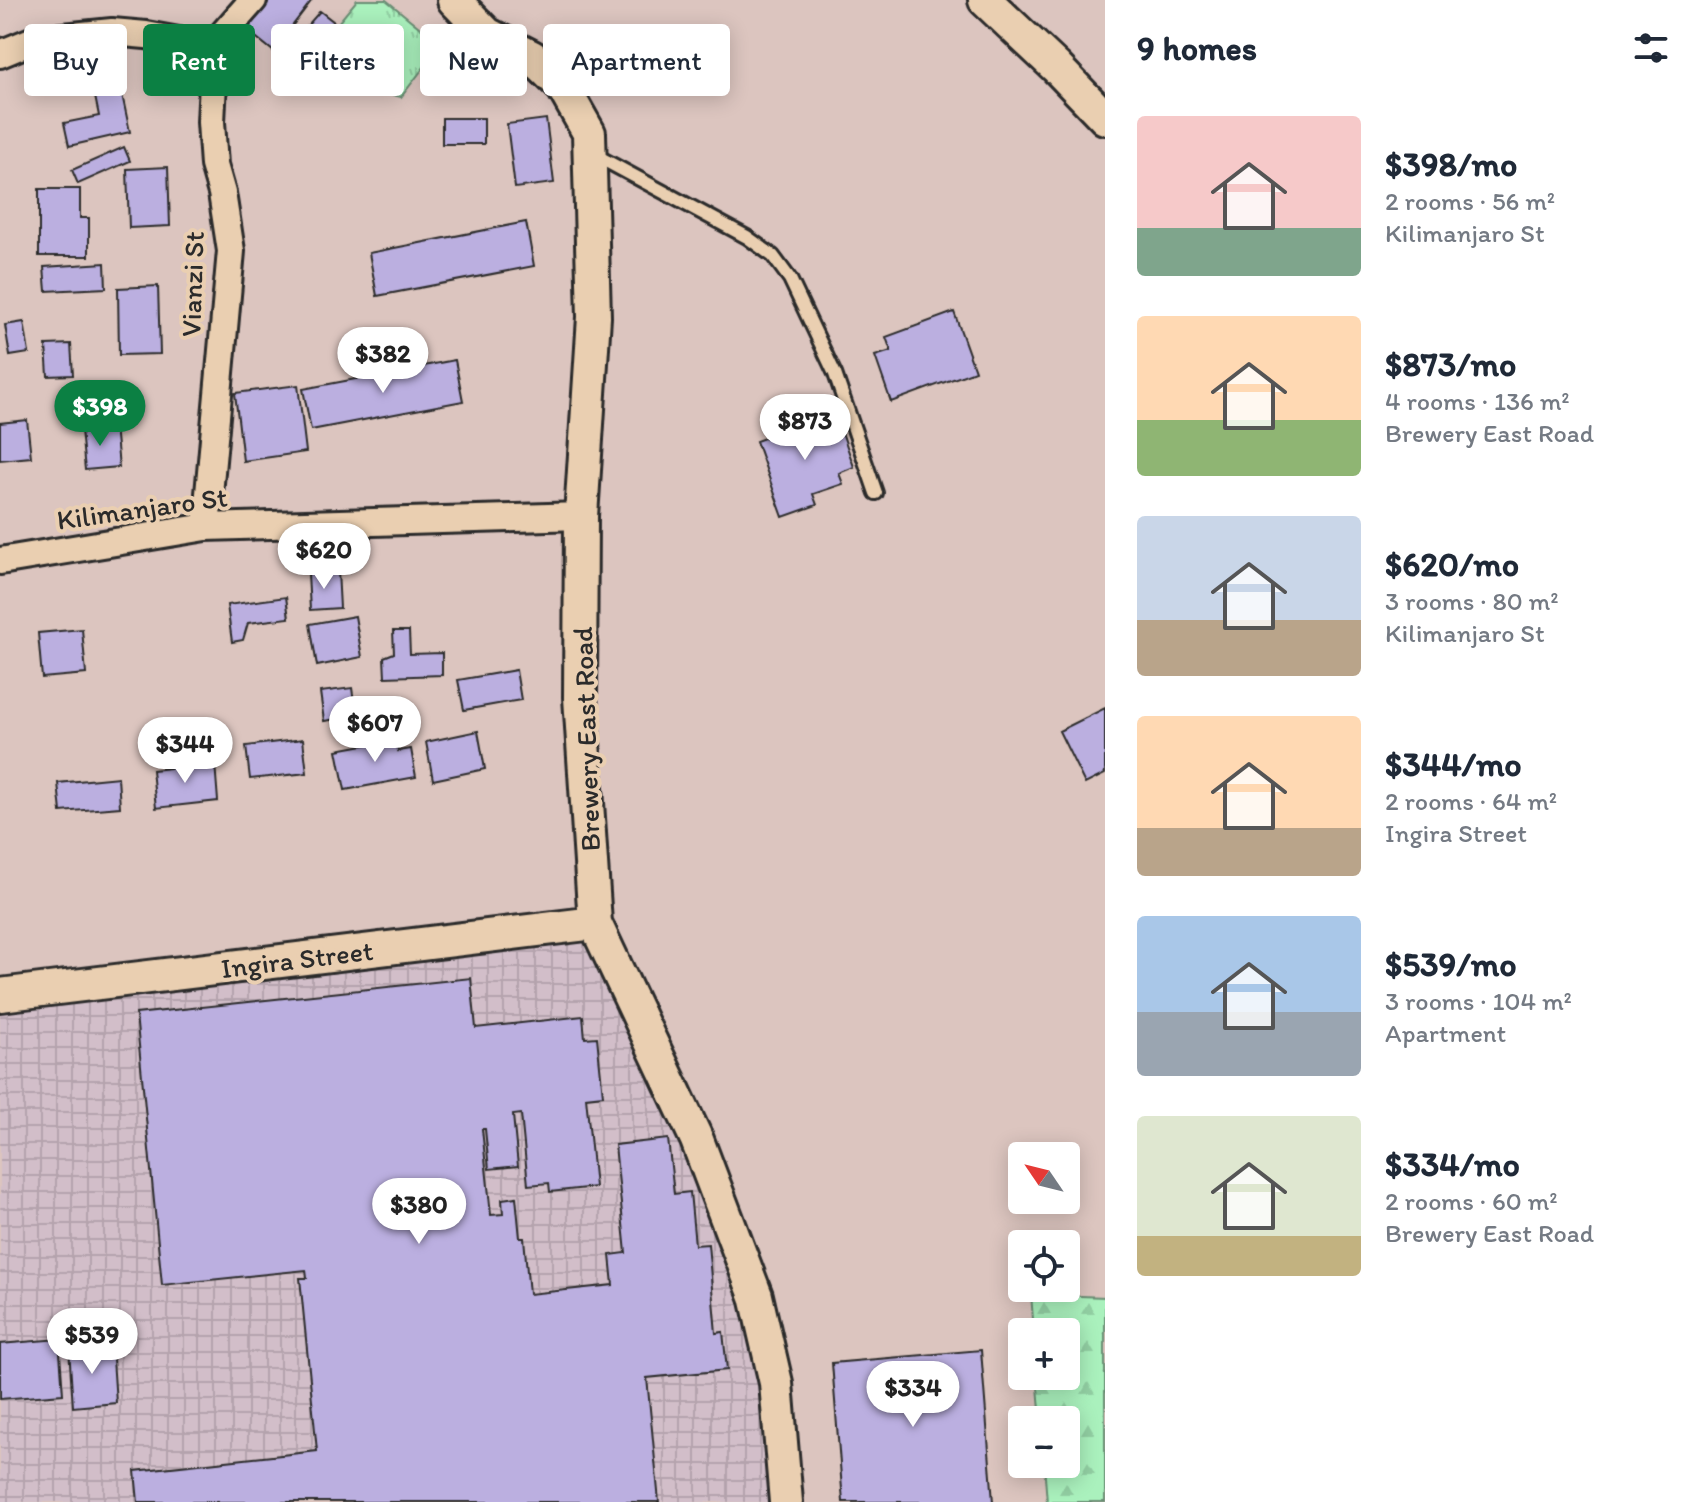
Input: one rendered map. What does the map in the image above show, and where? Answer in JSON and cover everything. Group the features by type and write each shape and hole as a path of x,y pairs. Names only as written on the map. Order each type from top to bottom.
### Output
{"street":[{"path":"232,24 253,0"},
{"name":"Brewery East Road","path":"454,0 487,34 532,57 563,87 589,133 594,317 581,516 580,697 595,923 697,1140 756,1296 776,1383 786,1502"},
{"path":"985,0 1105,118"},
{"path":"0,54 34,40 112,32 143,35"},
{"name":"Vianzi St","path":"206,527 231,251 222,193 214,165 212,96"},
{"name":"Kilimanjaro St","path":"0,561 206,527 581,516"},
{"name":"Ingira Street","path":"0,995 595,923"}],"lane":[{"path":"590,153 747,237 773,256 790,279 835,374 876,493"}],"shaded area":[{"path":"596,936 751,1311 771,1502 0,1502 0,1008"}],"green space":[{"path":"357,0 386,0 420,28 420,72 404,93 404,24 337,24"},
{"path":"1080,1296 1105,1297 1105,1502 1047,1502 1045,1478 1080,1478 1080,1406 1040,1406 1038,1390 1080,1390 1080,1318 1033,1318 1032,1302 1080,1302"}],"building":[{"path":"270,0 312,0 294,24 271,24 271,49 255,36 255,24 252,24"},
{"path":"320,11 334,22 332,24 309,24"},
{"path":"95,96 122,96 130,132 69,146 64,123 99,116"},
{"path":"442,118 484,118 484,144 442,144"},
{"path":"546,119 554,183 515,188 507,124"},
{"path":"124,147 130,161 78,184 72,170"},
{"path":"168,167 170,226 129,228 127,169"},
{"path":"39,189 80,189 80,218 89,218 89,256 39,256"},
{"path":"526,222 534,266 377,296 369,253"},
{"path":"105,263 106,288 46,291 44,267"},
{"path":"158,286 160,354 119,355 118,288"},
{"path":"954,312 975,371 891,402 875,356 891,351 886,337"},
{"path":"24,322 29,353 10,356 5,325"},
{"path":"71,344 73,375 48,376 46,345"},
{"path":"455,360 463,401 311,430 303,389"},
{"path":"298,385 306,452 243,461 235,393"},
{"path":"835,412 854,467 839,473 843,484 813,494 817,505 783,517 756,441"},
{"path":"27,420 31,457 0,460 0,423"},
{"path":"115,426 119,467 85,470 81,430"},
{"path":"338,571 340,608 310,610 308,574"},
{"path":"286,597 289,618 248,623 243,640 232,642 227,605"},
{"path":"355,616 362,657 317,666 310,624"},
{"path":"82,629 86,674 42,678 38,633"},
{"path":"393,631 409,631 410,654 442,653 442,675 385,677 384,657 394,653"},
{"path":"516,670 521,700 464,710 458,680"},
{"path":"352,688 356,716 324,721 320,692"},
{"path":"1105,708 1105,774 1085,784 1059,731"},
{"path":"478,731 485,769 433,780 426,742"},
{"path":"303,739 307,773 250,779 246,746"},
{"path":"396,739 398,751 411,749 416,777 345,790 337,750"},
{"path":"215,763 218,801 156,808 152,770"},
{"path":"118,777 120,807 61,812 58,783"},
{"path":"471,978 476,1028 583,1016 585,1038 597,1037 603,1095 586,1097 595,1187 550,1192 549,1183 528,1185 521,1114 513,1115 518,1166 489,1169 485,1129 482,1129 491,1215 503,1214 502,1199 516,1197 520,1238 524,1238 529,1294 613,1285 610,1255 626,1253 615,1145 668,1139 674,1194 690,1192 695,1245 708,1244 716,1333 723,1332 727,1370 647,1378 659,1502 138,1502 135,1471 317,1451 300,1278 307,1278 306,1270 162,1285 136,1014"},
{"path":"59,1339 63,1394 0,1399 0,1344"},
{"path":"112,1344 116,1403 73,1407 69,1348"},
{"path":"981,1350 993,1502 843,1502 832,1363"}]}
